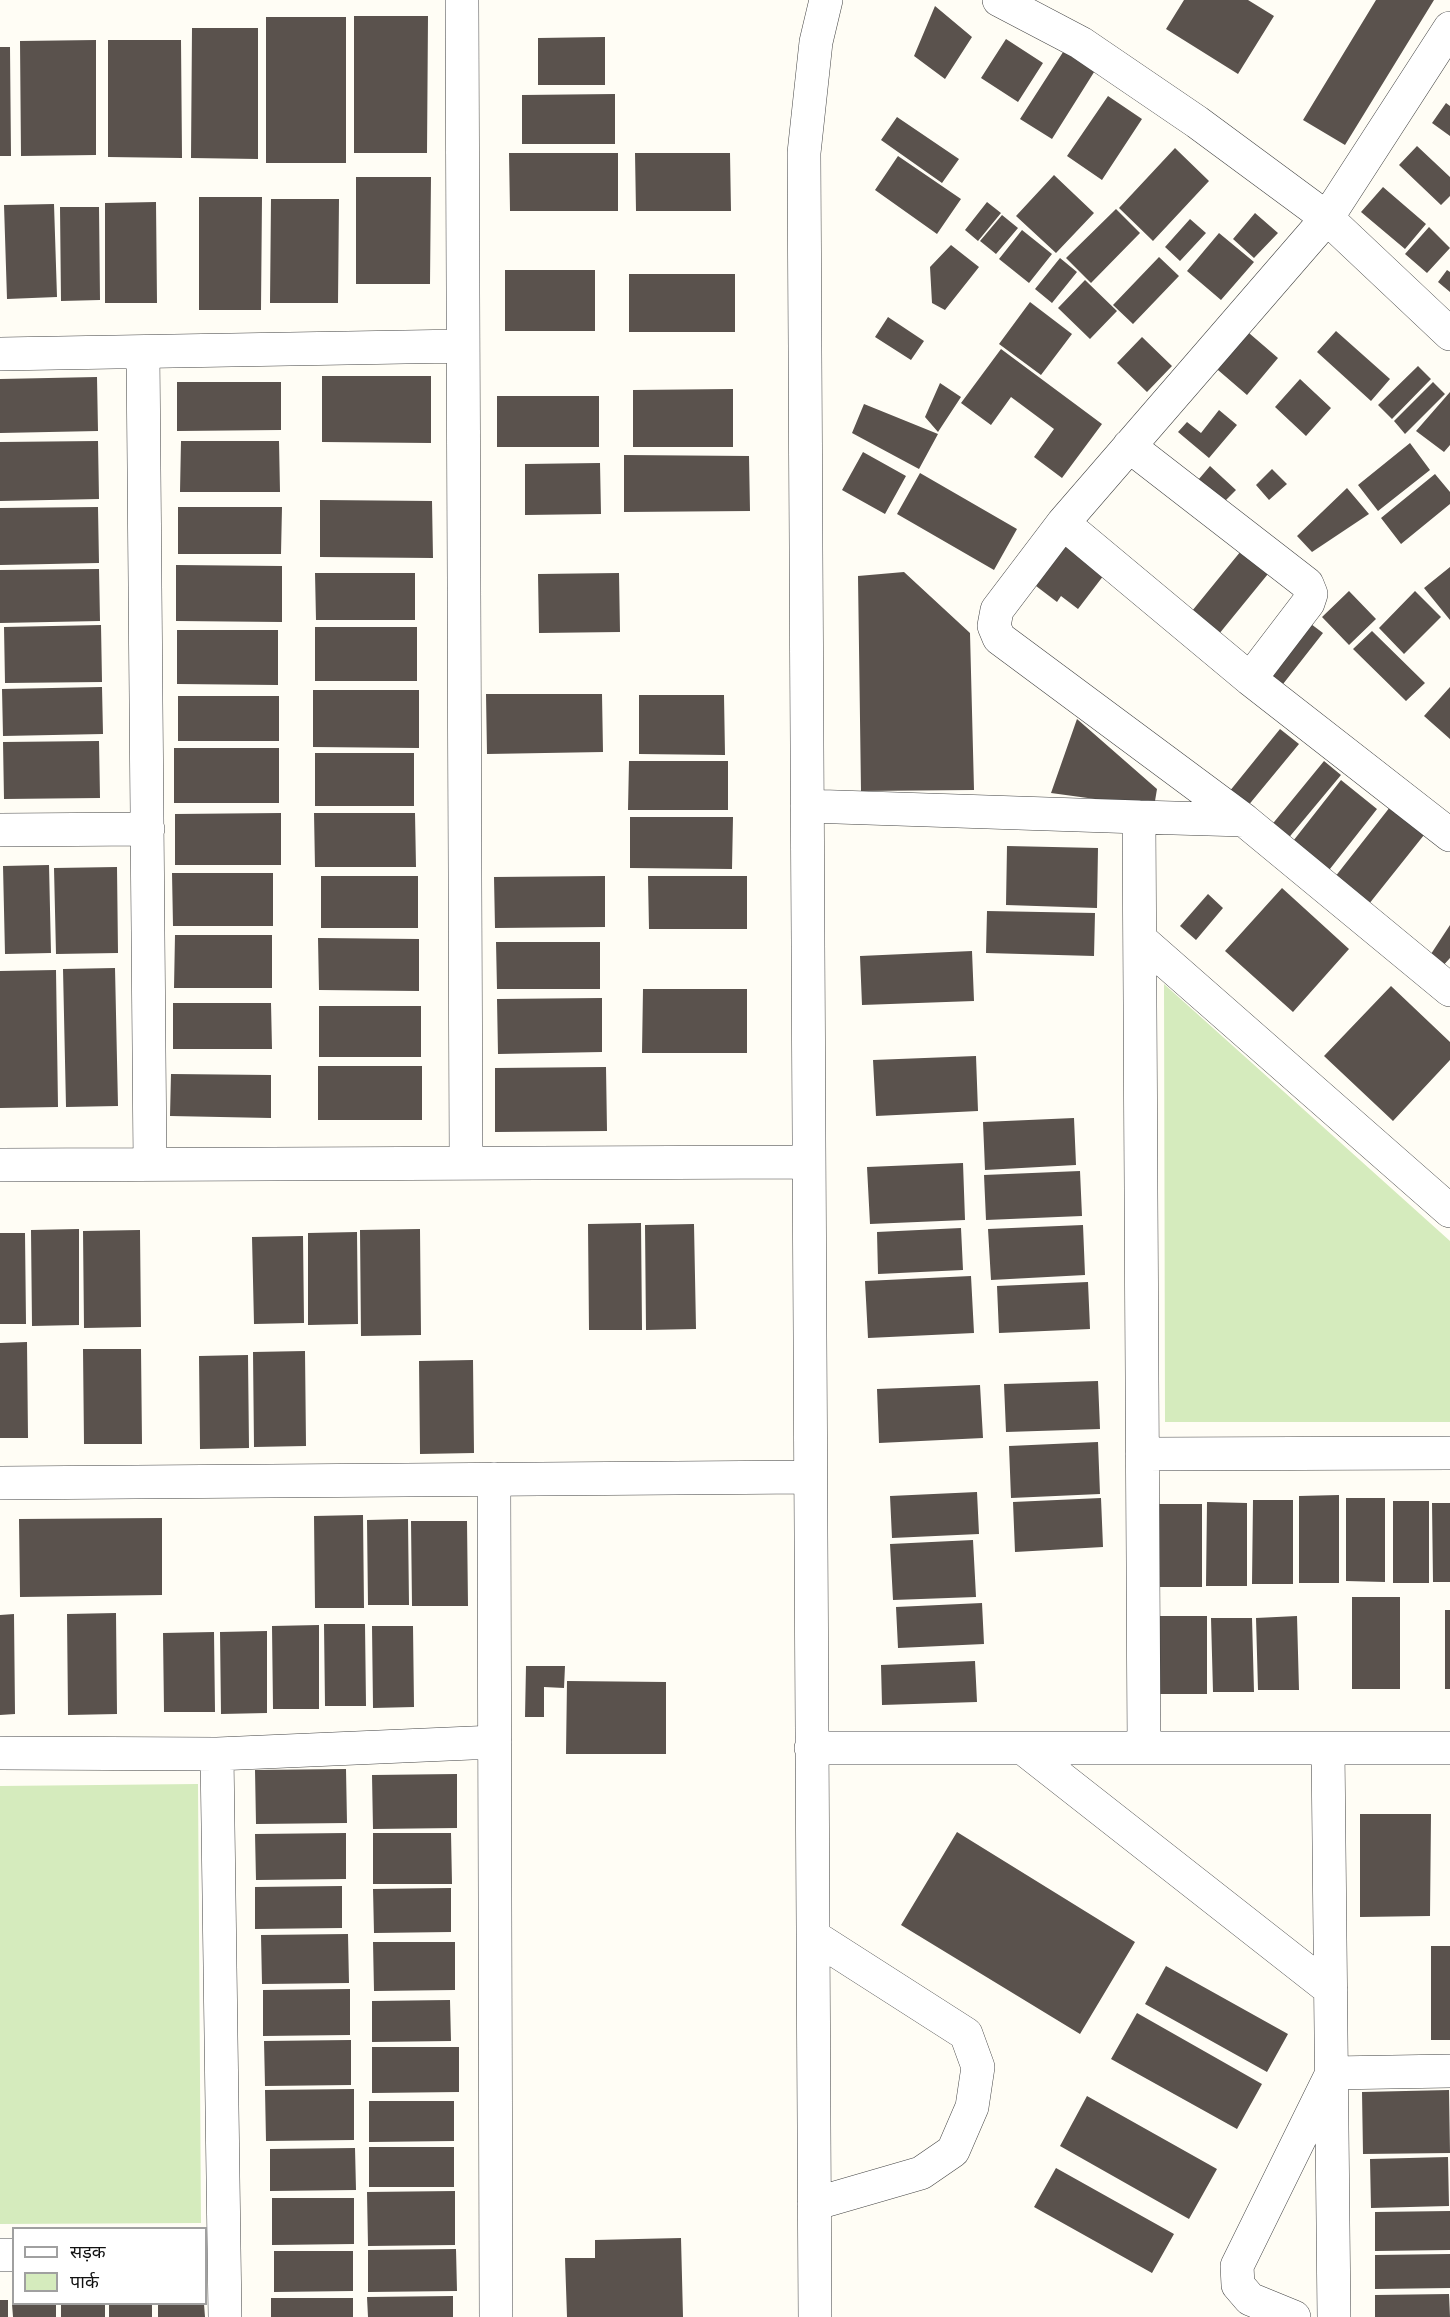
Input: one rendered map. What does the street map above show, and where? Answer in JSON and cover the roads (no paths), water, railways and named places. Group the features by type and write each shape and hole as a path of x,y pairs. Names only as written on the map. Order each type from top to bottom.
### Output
{"street":[{"path":"462,0 466,1163"},
{"path":"815,2317 804,153 816,42 826,0"},
{"path":"999,0 1081,43 1197,122 1327,218 1450,334"},
{"path":"1450,28 1327,218 1063,523 997,610 994,626 999,638 1244,820 1450,990"},
{"path":"0,354 463,346"},
{"path":"143,352 150,1164"},
{"path":"1129,446 1307,584 1311,594 1308,603 1250,679"},
{"path":"1063,523 1250,679 1450,836"},
{"path":"807,806 1244,820"},
{"path":"1139,817 1144,1748"},
{"path":"0,830 148,829"},
{"path":"1140,939 1450,1211"},
{"path":"0,1165 808,1162"},
{"path":"1142,1454 1450,1453"},
{"path":"0,1483 810,1477"},
{"path":"494,1479 496,2317"},
{"path":"0,1753 217,1754 495,1742"},
{"path":"811,1748 1450,1748"},
{"path":"1328,1748 1334,2317"},
{"path":"1024,1749 1331,1990"},
{"path":"217,1754 214,2257 225,2317"},
{"path":"813,1936 966,2034 978,2067 972,2106 953,2151 921,2174 814,2204"},
{"path":"1332,2073 1450,2071"},
{"path":"1294,2317 1250,2299 1238,2285 1237,2266 1332,2073"}]}
